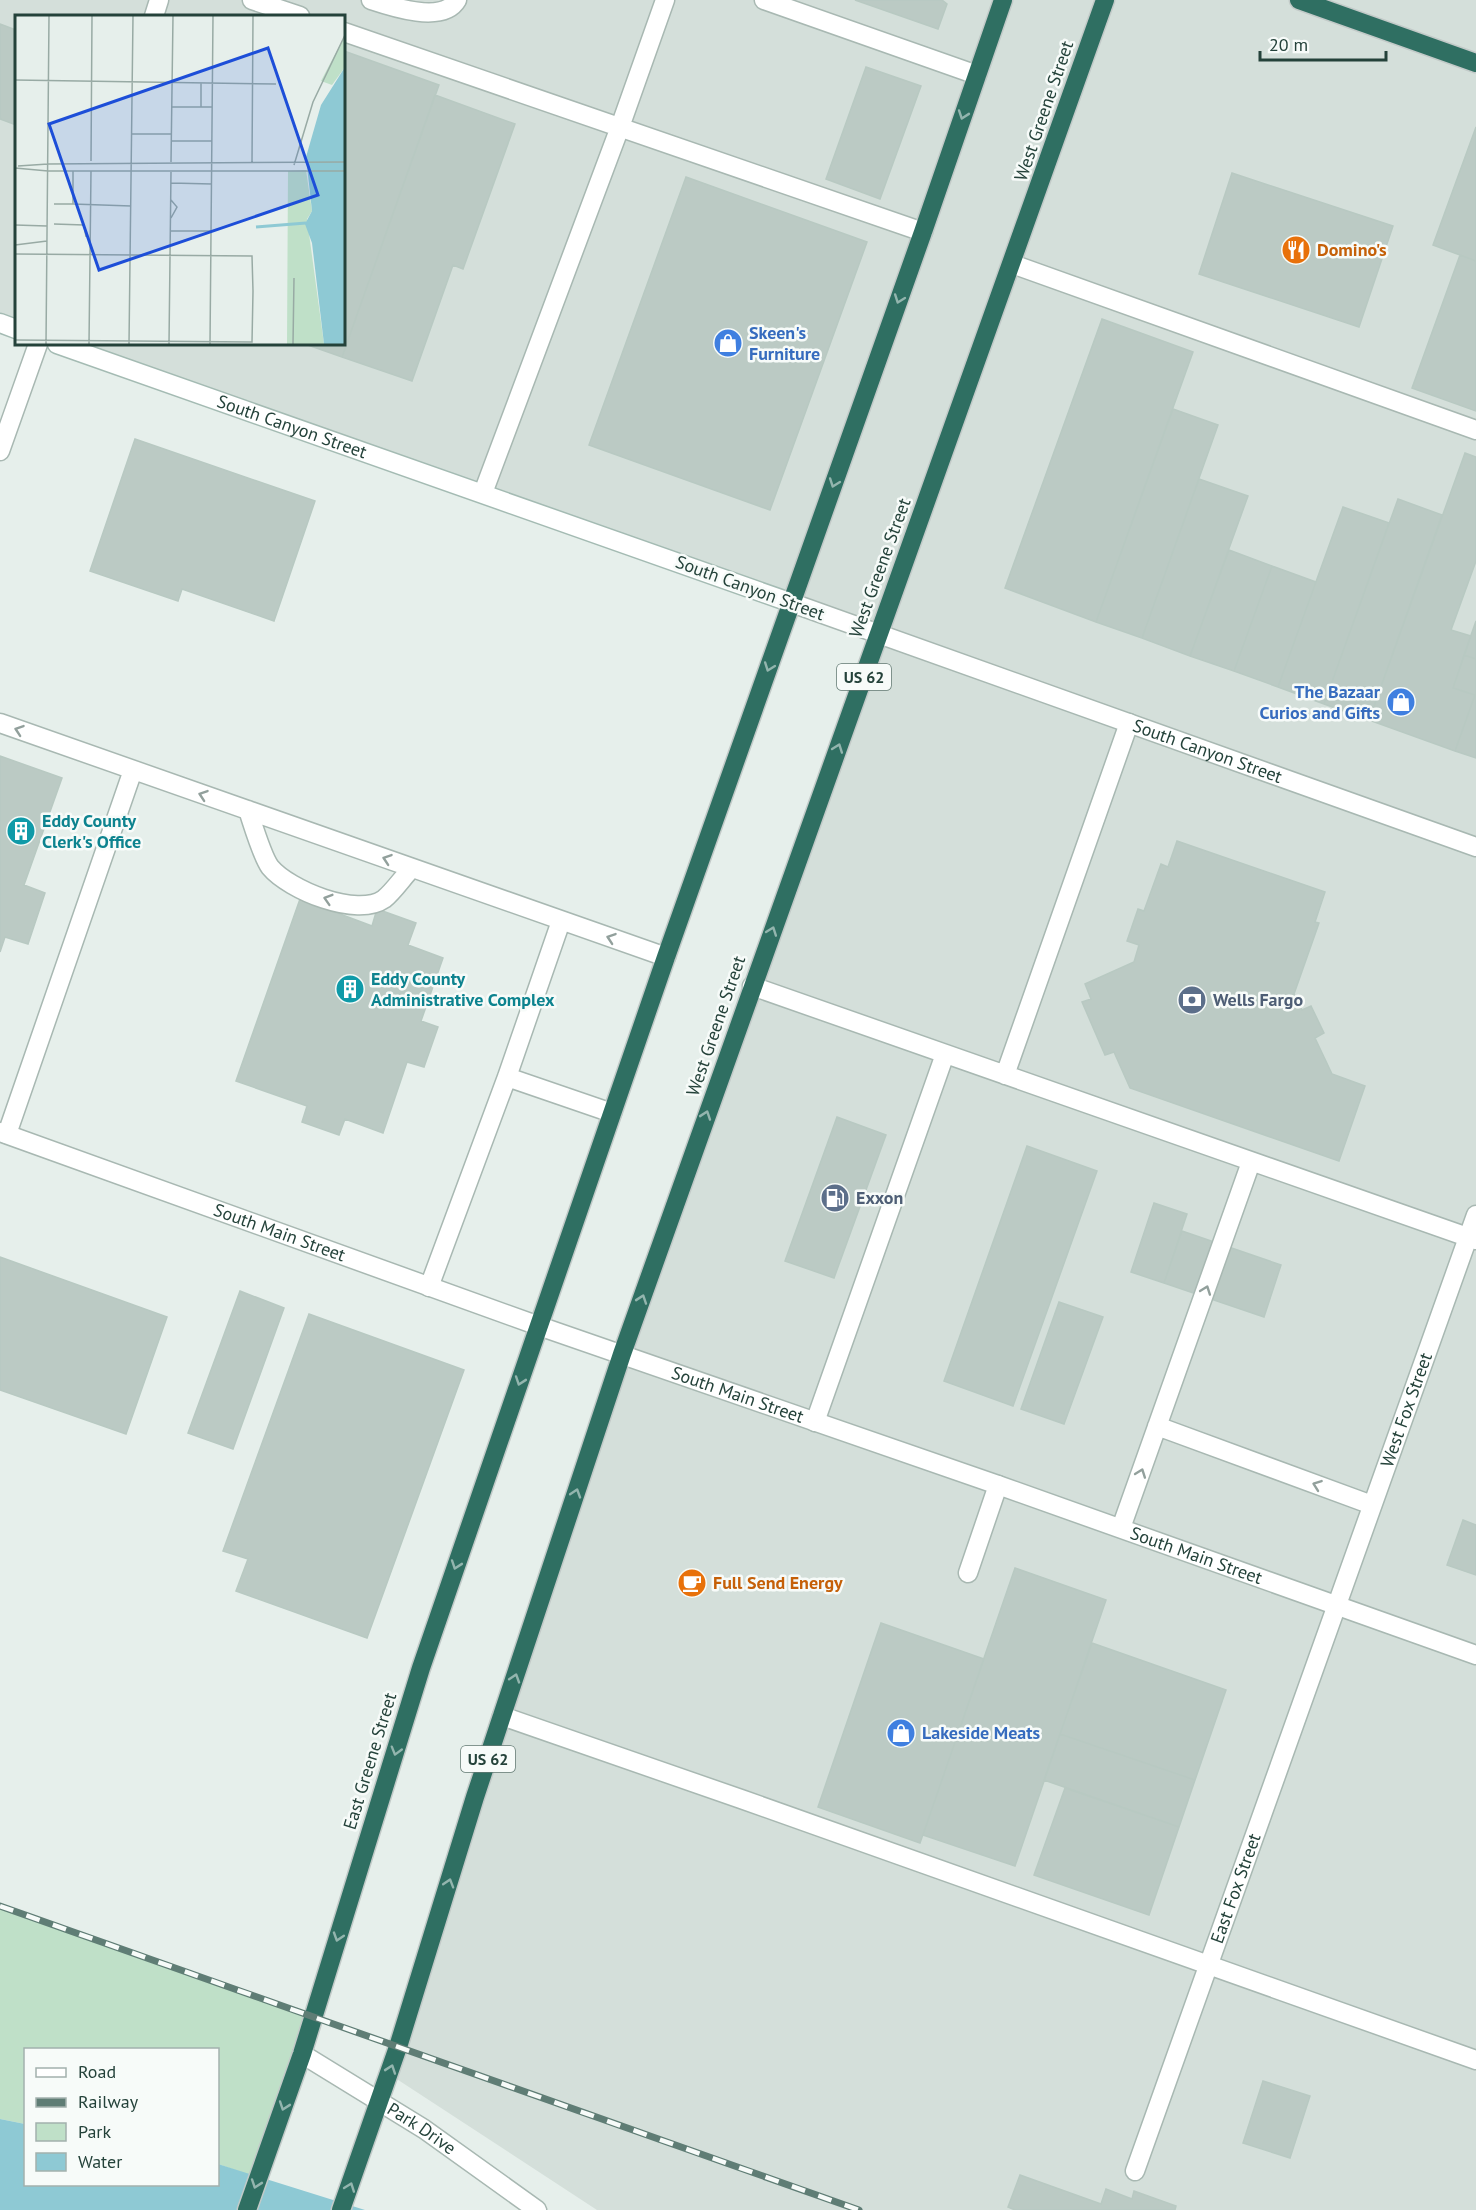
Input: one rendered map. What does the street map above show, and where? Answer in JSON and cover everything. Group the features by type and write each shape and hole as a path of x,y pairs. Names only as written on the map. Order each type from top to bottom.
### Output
{"highway":[{"path":"539,1326 666,957 1003,0"},
{"name":"West Greene Street","path":"622,1354 1105,0"},
{"path":"1299,0 1476,63"},
{"name":"East Greene Street","path":"247,2210 302,2054 421,1668 539,1326"},
{"name":"US 62","path":"342,2210 380,2104 502,1716 622,1354"}],"street":[{"path":"154,15 159,0"},
{"path":"252,0 297,15"},
{"path":"371,0 394,8 435,14 455,4 457,0"},
{"path":"483,493 665,0"},
{"path":"764,0 977,75"},
{"path":"345,32 923,232"},
{"path":"1012,264 1476,430"},
{"path":"0,323 15,329"},
{"path":"0,451 38,345"},
{"name":"South Canyon Street","path":"60,345 483,493 1476,847"},
{"path":"0,723 666,957"},
{"path":"1005,1075 1129,723"},
{"path":"4,1133 134,770"},
{"path":"248,810 268,865 284,881 327,900 363,906 384,899 412,868"},
{"path":"429,1287 507,1077 561,921"},
{"path":"752,986 1472,1239"},
{"path":"815,1422 945,1053"},
{"path":"507,1077 612,1113"},
{"name":"South Main Street","path":"4,1133 429,1287 1121,1528 1476,1655"},
{"path":"1121,1528 1251,1162"},
{"name":"West Fox Street","path":"1338,1606 1372,1505 1472,1239 1476,1215"},
{"path":"1157,1426 1372,1505"},
{"path":"968,1573 998,1485"},
{"name":"East Fox Street","path":"1135,2171 1338,1606"},
{"path":"502,1716 1476,2060"},
{"name":"Park Drive","path":"302,2054 424,2129 537,2210"}],"shaded area":[{"path":"0,0 1476,0 1476,2210 597,2210 389,2074 502,1716 879,634 60,345 345,345 345,15 15,15 15,329 0,323"}],"green space":[{"path":"0,1906 312,2017 258,2178 219,2164 219,2048 24,2048 24,2124 0,2119"}],"water":[{"path":"0,2119 24,2124 24,2186 219,2186 219,2164 365,2210 0,2210"}],"building":[{"path":"855,0 942,0 947,4 938,29"},
{"path":"0,24 15,30 15,125 0,119"},
{"path":"345,51 439,85 342,357 308,345 345,345"},
{"path":"866,67 921,86 880,199 826,179"},
{"path":"435,95 515,124 463,269 453,265 412,381 342,357"},
{"path":"1476,127 1476,261 1433,245"},
{"name":"Domino's","path":"1232,173 1393,226 1359,327 1199,274"},
{"name":"Skeen's Furniture","path":"686,177 867,242 770,510 589,445"},
{"path":"1460,255 1476,261 1476,411 1412,388"},
{"path":"1102,319 1193,352 1096,622 1005,588"},
{"path":"1173,409 1218,425 1142,638 1096,622"},
{"path":"135,439 315,501 274,621 182,589 178,601 90,571"},
{"path":"1465,453 1476,457 1476,561 1451,630 1471,636 1453,688 1475,695 1455,751 1369,720"},
{"path":"1199,479 1248,496 1190,656 1142,638"},
{"path":"1398,499 1442,515 1369,720 1324,704"},
{"path":"1343,507 1389,523 1324,704 1278,687"},
{"path":"1229,550 1272,566 1234,671 1190,656"},
{"path":"1272,566 1316,582 1278,687 1234,671"},
{"path":"1476,621 1476,659 1464,655"},
{"path":"1464,655 1476,659 1476,758 1455,751 1475,695 1453,688"},
{"name":"Eddy County Clerk's Office","path":"0,756 62,778 24,885 45,893 28,944 5,937 0,952"},
{"name":"Wells Fargo","path":"1177,841 1325,892 1315,922 1319,923 1294,994 1302,1010 1311,1006 1324,1033 1315,1038 1332,1074 1365,1086 1339,1161 1130,1088 1114,1052 1105,1055 1082,1002 1091,999 1085,984 1134,962 1139,945 1127,941 1138,909 1144,911 1161,864 1168,867"},
{"name":"Eddy County Administrative Complex","path":"300,899 372,926 377,909 416,923 408,945 443,958 421,1021 438,1027 424,1067 407,1062 383,1133 345,1119 339,1135 302,1122 307,1106 236,1081"},
{"name":"Exxon","path":"837,1117 886,1135 834,1278 785,1261"},
{"path":"1027,1146 1097,1171 1013,1406 944,1381"},
{"path":"1154,1203 1187,1214 1164,1283 1131,1272"},
{"path":"1182,1231 1281,1265 1264,1317 1164,1283"},
{"path":"0,1257 167,1317 126,1434 0,1390"},
{"path":"240,1291 284,1308 233,1449 188,1433"},
{"path":"1059,1302 1103,1317 1064,1424 1021,1409"},
{"path":"309,1314 464,1370 367,1638 236,1591 248,1559 223,1551"},
{"path":"1463,1520 1476,1525 1476,1575 1447,1565"},
{"path":"1015,1568 1106,1600 1015,1866 923,1835"},
{"name":"Lakeside Meats","path":"881,1623 984,1659 920,1843 818,1807"},
{"path":"1092,1643 1226,1690 1195,1780 1060,1734"},
{"path":"1060,1734 1195,1780 1179,1827 1044,1780"},
{"path":"1065,1788 1179,1827 1149,1915 1034,1875"},
{"path":"1263,2081 1310,2096 1290,2158 1243,2143"},
{"path":"1020,2175 1101,2204 1106,2189 1132,2199 1134,2191 1176,2206 1175,2210 1015,2210 1008,2207"}],"railway":[{"path":"0,1906 859,2210"}],"place":[{"name":"Domino's","path":"1296,250"},
{"name":"Skeen's Furniture","path":"728,343"},
{"name":"The Bazaar Curios and Gifts","path":"1401,702"},
{"name":"Eddy County Clerk's Office","path":"21,831"},
{"name":"Eddy County Administrative Complex","path":"350,989"},
{"name":"Wells Fargo","path":"1192,1000"},
{"name":"Exxon","path":"835,1198"},
{"name":"Full Send Energy","path":"692,1583"},
{"name":"Lakeside Meats","path":"901,1733"}]}
